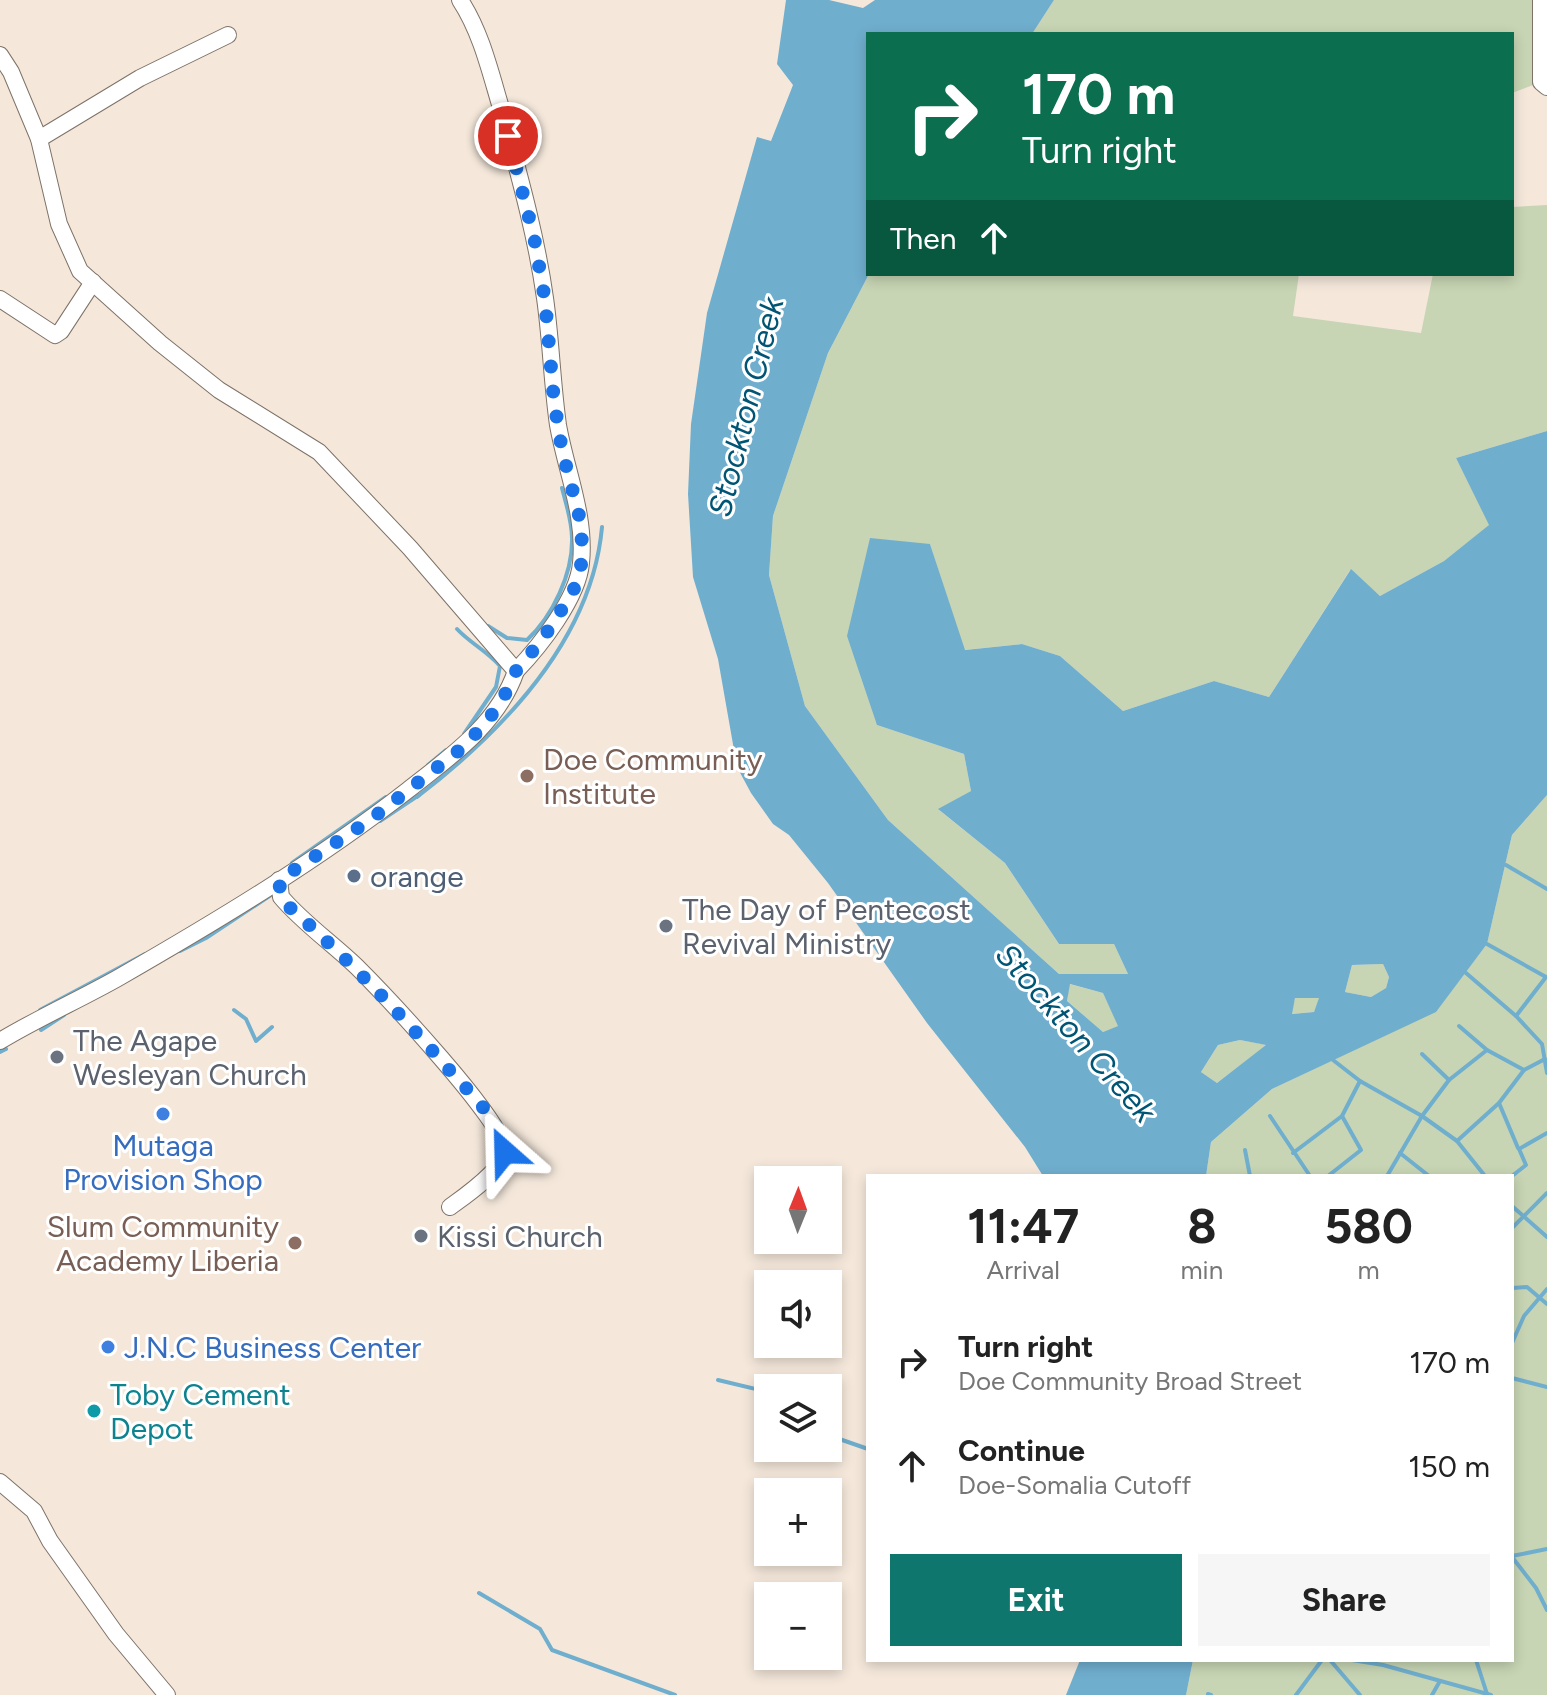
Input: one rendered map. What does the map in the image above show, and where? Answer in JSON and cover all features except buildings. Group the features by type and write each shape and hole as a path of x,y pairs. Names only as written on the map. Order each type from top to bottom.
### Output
{"street":[{"path":"0,1041 117,979 279,880 370,820 466,745 500,705 516,671 542,640 573,592 581,566 582,527 562,450 554,401 545,300 534,237 480,39 460,0"},
{"path":"1541,0 1541,82 1547,87"},
{"path":"39,139 140,78 228,35"},
{"path":"0,55 6,76 39,139 66,243 80,271 160,343 219,390 319,452 410,548 516,671"},
{"path":"0,299 55,335 61,331 93,282"},
{"path":"279,880 281,897 401,1014 486,1113 504,1145 502,1161 487,1178 450,1207"},
{"path":"0,1482 34,1511 50,1541 116,1634 167,1695"}],"green space":[{"path":"1054,0 1541,0 1541,82 1514,92 1514,32 1033,32"},
{"path":"1547,205 1547,431 1456,458 1490,525 1444,561 1380,596 1350,570 1269,697 1214,681 1123,711 1060,656 1022,644 964,650 930,544 877,725 964,754 971,791 939,810 1005,863 1059,944 1114,944 1128,974 1059,974 888,820 805,706 769,575 773,516 828,353 868,276 1299,276 1293,316 1421,333 1433,276 1514,276 1514,207"},
{"path":"1547,795 1547,1695 1186,1695 1193,1662 1514,1662 1514,1174 1206,1174 1211,1142 1272,1089 1436,1011 1487,944 1512,835"},
{"path":"1383,964 1389,977 1386,988 1371,997 1345,992 1352,965"},
{"path":"1069,984 1103,993 1119,1026 1103,1032 1067,1001"},
{"path":"1295,998 1320,998 1314,1012 1291,1014"},
{"path":"1240,1040 1267,1045 1217,1083 1201,1072 1218,1045"}],"water":[{"name":"Stockton Creek","path":"786,0 829,0 863,8 875,0 1054,0 1033,32 866,32 868,276 828,353 773,516 769,575 805,706 888,820 1059,974 1128,974 1114,944 1059,944 1005,863 938,809 971,791 964,754 877,725 847,636 870,538 930,544 965,650 1022,644 1060,656 1123,711 1214,681 1269,697 1351,569 1380,596 1444,561 1489,525 1456,458 1547,431 1547,795 1512,835 1487,944 1436,1012 1272,1089 1211,1142 1206,1174 1042,1174 1025,1147 927,1023 828,883 789,835 773,824 737,767 718,659 693,577 688,494 691,424 707,313 757,137 771,141 793,85 777,64","holes":["1383,964 1389,977 1386,988 1371,997 1345,992 1352,965","1070,984 1103,993 1118,1026 1103,1032 1067,1001","1295,998 1319,998 1314,1012 1292,1014","1240,1040 1266,1045 1217,1083 1201,1072 1218,1045"]},
{"path":"1079,1662 1193,1662 1186,1695 1066,1695"}],"waterway":[{"path":"488,626 507,638 527,640 545,619 560,593 569,565 572,538 562,488"},
{"path":"417,797 481,743 511,712 562,645 581,608 595,568 602,527"},
{"path":"457,629 500,666 496,687 464,734"},
{"path":"428,765 446,750"},
{"path":"380,821 419,795"},
{"path":"292,863 386,797"},
{"path":"1506,865 1547,889"},
{"path":"180,951 206,938 271,895"},
{"path":"1487,944 1546,977 1516,1016"},
{"path":"40,1010 145,954"},
{"path":"1466,973 1516,1016 1542,1044 1547,1073"},
{"path":"234,1010 246,1019 256,1041 272,1027"},
{"path":"41,1030 64,1015"},
{"path":"1459,1026 1487,1050"},
{"path":"0,1052 6,1049"},
{"path":"1388,1174 1422,1116 1449,1080 1487,1050 1524,1070"},
{"path":"1422,1054 1449,1080"},
{"path":"1457,1141 1499,1103 1524,1070 1545,1059"},
{"path":"1333,1060 1360,1081 1422,1116 1457,1141 1483,1174"},
{"path":"1293,1153 1342,1116 1360,1081"},
{"path":"1499,1103 1518,1148"},
{"path":"1270,1116 1309,1174"},
{"path":"1331,1174 1361,1150 1342,1116"},
{"path":"1514,1174 1526,1165 1519,1149 1547,1133"},
{"path":"1245,1150 1250,1174"},
{"path":"1400,1153 1426,1174"},
{"path":"1514,1226 1547,1193"},
{"path":"1514,1208 1547,1237"},
{"path":"1514,1288 1527,1287 1547,1304"},
{"path":"1514,1338 1524,1316 1547,1289"},
{"path":"1514,1379 1547,1387"},
{"path":"718,1380 754,1389"},
{"path":"842,1440 866,1448"},
{"path":"1514,1556 1547,1549"},
{"path":"1514,1560 1536,1588 1547,1610"},
{"path":"479,1593 540,1629 552,1650 675,1695"},
{"path":"1296,1695 1321,1662"},
{"path":"1332,1662 1360,1695"},
{"path":"1364,1662 1491,1695"},
{"path":"1477,1662 1487,1694"},
{"path":"1432,1695 1440,1681"}],"place":[{"name":"Doe Community Institute","path":"527,776"},
{"name":"orange","path":"354,876"},
{"name":"The Day of Pentecost Revival Ministry","path":"666,926"},
{"name":"The Agape Wesleyan Church","path":"57,1057"},
{"name":"Mutaga Provision Shop","path":"163,1114"},
{"name":"Kissi Church","path":"421,1236"},
{"name":"Slum Community Academy Liberia","path":"295,1243"},
{"name":"J.N.C Business Center","path":"108,1347"},
{"name":"Toby Cement Depot","path":"94,1411"}],"route":[{"path":"505,1152 486,1113 372,983 287,905 281,897 279,880 370,820 466,745 500,705 511,688 516,671 542,640 573,592 581,566 582,527 562,450 554,401 545,300 534,237 508,136"}]}
